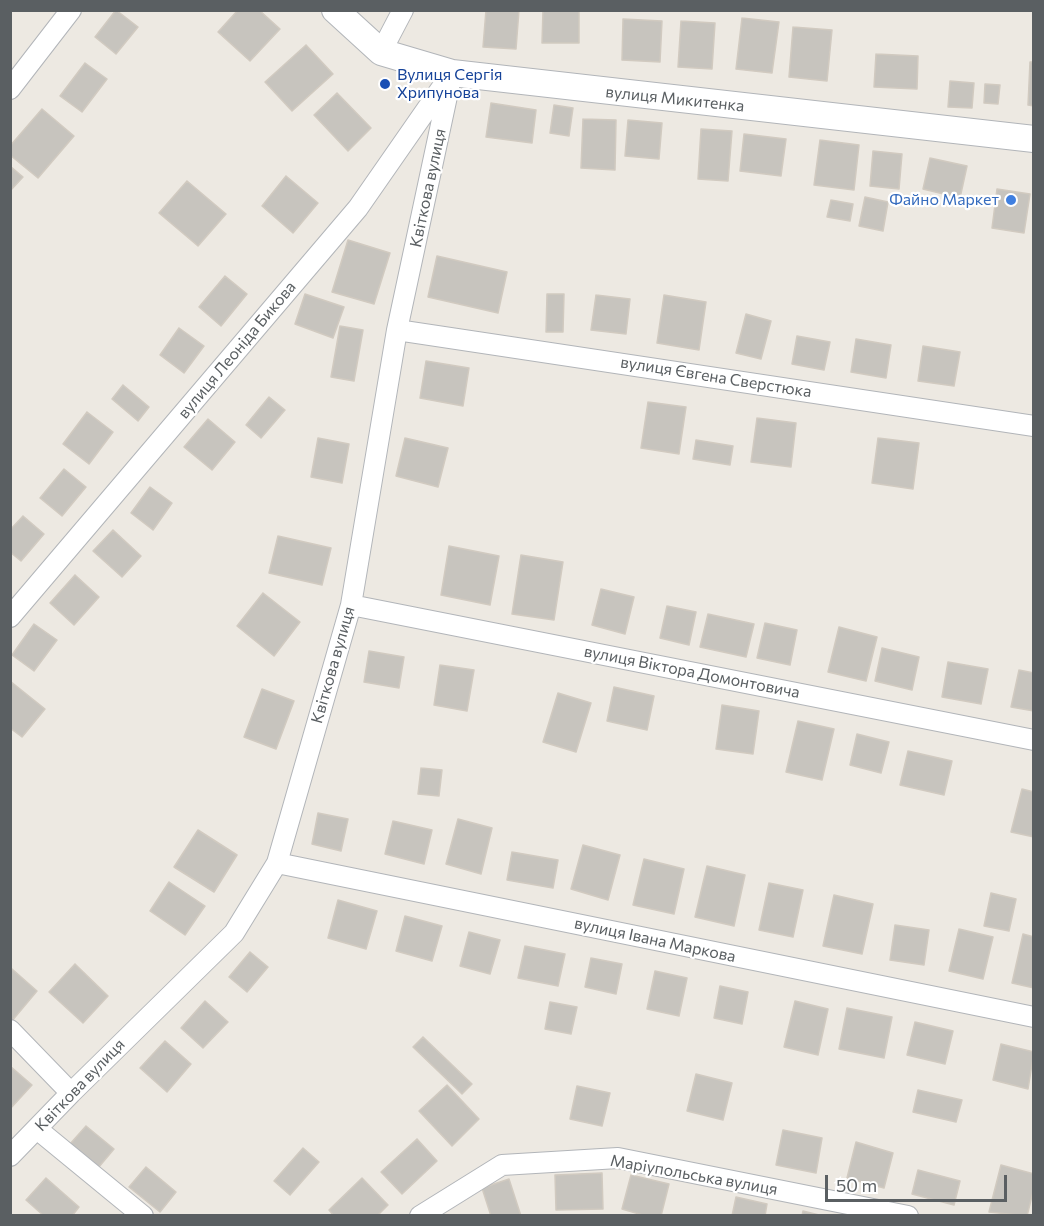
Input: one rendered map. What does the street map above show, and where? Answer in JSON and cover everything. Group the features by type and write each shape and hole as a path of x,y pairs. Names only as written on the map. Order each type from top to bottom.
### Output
{"street":[{"path":"10,88 71,10"},
{"name":"вулиця Микитенка","path":"334,10 381,52 452,73 1034,139"},
{"path":"381,52 403,10"},
{"name":"Квіткова вулиця","path":"10,1156 234,933 277,863 351,604 398,330 452,73"},
{"name":"вулиця Леоніда Бикова","path":"10,617 358,208 452,73"},
{"name":"вулиця Євгена Сверстюка","path":"398,330 1034,426"},
{"name":"вулиця Віктора Домонтовича","path":"351,604 1034,740"},
{"name":"вулиця Івана Маркова","path":"277,863 1034,1017"},
{"path":"10,1030 71,1093"},
{"path":"37,1129 143,1215"},
{"name":"Маріупольська вулиця","path":"420,1215 502,1165 618,1158 908,1215"}],"building":[{"path":"116,10 138,27 116,54 95,37"},
{"path":"238,10 259,10 280,29 250,61 218,32"},
{"path":"486,10 519,10 516,49 483,47"},
{"path":"543,10 579,10 579,43 542,43"},
{"path":"742,18 779,22 772,73 736,69"},
{"path":"623,19 662,21 660,62 622,60"},
{"path":"681,21 715,23 712,69 678,67"},
{"path":"793,27 832,30 827,81 789,77"},
{"path":"306,45 333,74 292,111 265,82"},
{"path":"876,54 918,56 917,89 874,87"},
{"path":"1030,62 1034,62 1034,106 1028,105"},
{"path":"85,63 107,79 82,112 60,96"},
{"path":"950,81 974,83 972,108 948,107"},
{"path":"985,84 1000,85 998,104 984,103"},
{"path":"337,93 371,128 348,151 314,115"},
{"path":"491,103 536,110 532,143 486,137"},
{"path":"554,105 573,108 569,136 550,133"},
{"path":"42,109 74,136 38,178 10,155 10,146"},
{"path":"583,119 616,120 615,170 581,168"},
{"path":"628,120 662,123 659,159 625,156"},
{"path":"701,129 732,131 728,181 698,179"},
{"path":"744,134 786,139 781,176 740,171"},
{"path":"820,140 859,145 854,190 814,185"},
{"path":"873,151 902,154 899,189 870,186"},
{"path":"930,158 967,166 960,198 923,189"},
{"path":"10,166 23,177 10,191"},
{"path":"286,176 318,203 293,233 262,206"},
{"path":"187,181 226,214 198,246 159,213"},
{"path":"997,189 1030,194 1024,233 992,228"},
{"path":"865,197 888,202 883,231 859,226"},
{"path":"831,200 853,204 850,221 827,217"},
{"path":"348,240 390,253 374,304 332,292"},
{"path":"437,256 507,272 498,313 428,297"},
{"path":"225,276 247,294 221,326 199,307"},
{"path":"305,294 344,307 333,338 295,324"},
{"path":"547,294 564,294 563,332 546,332"},
{"path":"596,295 630,299 626,334 591,330"},
{"path":"664,295 706,302 699,350 657,343"},
{"path":"746,314 771,321 761,359 736,353"},
{"path":"340,326 363,330 354,381 331,377"},
{"path":"179,328 204,346 184,373 160,355"},
{"path":"797,336 830,342 824,370 792,364"},
{"path":"856,339 891,345 886,378 851,372"},
{"path":"923,346 960,352 954,386 918,381"},
{"path":"426,361 469,368 463,406 420,398"},
{"path":"123,385 149,407 138,421 112,399"},
{"path":"269,397 285,410 261,438 246,425"},
{"path":"648,402 686,407 679,454 641,448"},
{"path":"87,412 113,432 89,464 63,444"},
{"path":"757,418 796,423 791,467 751,462"},
{"path":"208,419 235,442 212,470 184,447"},
{"path":"318,438 349,444 342,483 311,477"},
{"path":"405,438 448,448 438,487 396,476"},
{"path":"878,438 919,443 913,489 872,483"},
{"path":"696,440 733,446 730,465 693,459"},
{"path":"64,469 86,487 62,516 40,498"},
{"path":"150,487 172,503 153,530 131,513"},
{"path":"23,516 44,534 21,561 10,552 10,530"},
{"path":"113,530 141,556 122,577 93,551"},
{"path":"278,536 331,548 322,585 269,573"},
{"path":"449,546 499,556 490,605 441,595"},
{"path":"521,555 563,562 554,620 512,614"},
{"path":"75,575 99,597 74,625 50,603"},
{"path":"601,589 634,597 625,634 592,625"},
{"path":"263,593 300,622 274,656 237,626"},
{"path":"667,606 696,612 689,645 660,638"},
{"path":"708,614 754,624 746,657 700,647"},
{"path":"765,623 797,630 790,665 757,658"},
{"path":"34,624 57,640 34,671 12,655"},
{"path":"839,627 877,637 866,681 828,672"},
{"path":"882,648 919,657 912,690 875,681"},
{"path":"369,651 404,657 399,688 364,682"},
{"path":"948,662 988,669 981,704 942,697"},
{"path":"440,665 474,670 467,711 434,705"},
{"path":"1019,670 1034,673 1034,711 1011,707"},
{"path":"10,681 45,709 22,737 10,728"},
{"path":"614,687 654,696 647,730 607,721"},
{"path":"262,689 294,701 276,749 244,737"},
{"path":"558,693 591,703 576,752 543,742"},
{"path":"722,705 759,711 753,754 716,749"},
{"path":"798,721 834,729 822,780 786,772"},
{"path":"857,734 889,742 881,773 850,765"},
{"path":"908,751 952,761 944,795 900,785"},
{"path":"421,768 442,770 439,796 418,794"},
{"path":"1022,789 1034,792 1034,837 1011,832"},
{"path":"318,813 348,819 341,851 312,844"},
{"path":"458,819 492,828 481,874 446,864"},
{"path":"393,821 432,830 424,864 385,854"},
{"path":"198,830 237,855 214,892 174,867"},
{"path":"583,845 620,855 608,900 571,889"},
{"path":"512,852 558,860 553,888 507,880"},
{"path":"644,859 684,869 674,914 633,905"},
{"path":"707,866 745,875 734,926 695,917"},
{"path":"169,882 205,906 185,935 150,911"},
{"path":"769,883 803,890 793,937 759,930"},
{"path":"991,893 1016,899 1009,931 984,926"},
{"path":"834,895 873,904 862,954 823,946"},
{"path":"338,900 377,911 366,949 328,938"},
{"path":"405,916 442,926 432,961 396,951"},
{"path":"895,925 929,930 924,965 890,960"},
{"path":"959,929 993,937 983,979 949,971"},
{"path":"469,932 500,940 490,974 460,966"},
{"path":"1023,934 1034,937 1034,988 1012,983"},
{"path":"525,946 565,954 558,986 518,978"},
{"path":"250,952 268,967 247,992 229,977"},
{"path":"591,958 622,964 616,994 585,987"},
{"path":"75,964 108,996 83,1023 49,992"},
{"path":"12,969 37,991 11,1022 10,971"},
{"path":"655,971 687,978 679,1016 647,1009"},
{"path":"720,986 748,992 742,1024 714,1018"},
{"path":"205,1001 228,1022 203,1048 181,1028"},
{"path":"795,1001 828,1009 818,1055 784,1047"},
{"path":"550,1002 577,1007 571,1034 545,1029"},
{"path":"847,1008 892,1017 884,1058 839,1049"},
{"path":"915,1022 953,1031 945,1064 907,1055"},
{"path":"423,1037 472,1084 462,1094 413,1047"},
{"path":"165,1041 191,1064 167,1092 140,1068"},
{"path":"1001,1044 1034,1052 1028,1089 993,1080"},
{"path":"10,1066 32,1085 10,1109"},
{"path":"696,1074 732,1083 723,1120 687,1111"},
{"path":"447,1085 479,1119 452,1146 419,1111"},
{"path":"577,1086 610,1093 602,1126 570,1119"},
{"path":"918,1090 962,1100 956,1122 913,1112"},
{"path":"86,1126 114,1149 98,1168 70,1144"},
{"path":"783,1130 822,1138 816,1173 776,1165"},
{"path":"417,1139 437,1161 402,1194 381,1172"},
{"path":"856,1142 893,1153 884,1188 847,1178"},
{"path":"303,1148 319,1162 290,1195 274,1181"},
{"path":"1001,1165 1034,1174 1034,1188 1027,1216 989,1212"},
{"path":"146,1167 176,1192 160,1212 129,1187"},
{"path":"918,1170 960,1181 954,1205 912,1194"},
{"path":"602,1173 603,1209 556,1210 555,1175"},
{"path":"631,1175 669,1184 661,1216 646,1216 622,1209"},
{"path":"46,1178 79,1207 72,1216 44,1216 26,1200"},
{"path":"362,1178 388,1205 377,1216 334,1216 329,1210"},
{"path":"509,1179 521,1216 491,1216 482,1188"},
{"path":"736,1197 767,1204 765,1216 732,1216"},
{"path":"803,1211 823,1216 802,1216"}],"place":[{"name":"Вулиця Сергія Хрипунова","path":"385,84"},
{"name":"Файно Маркет","path":"1011,200"}]}
